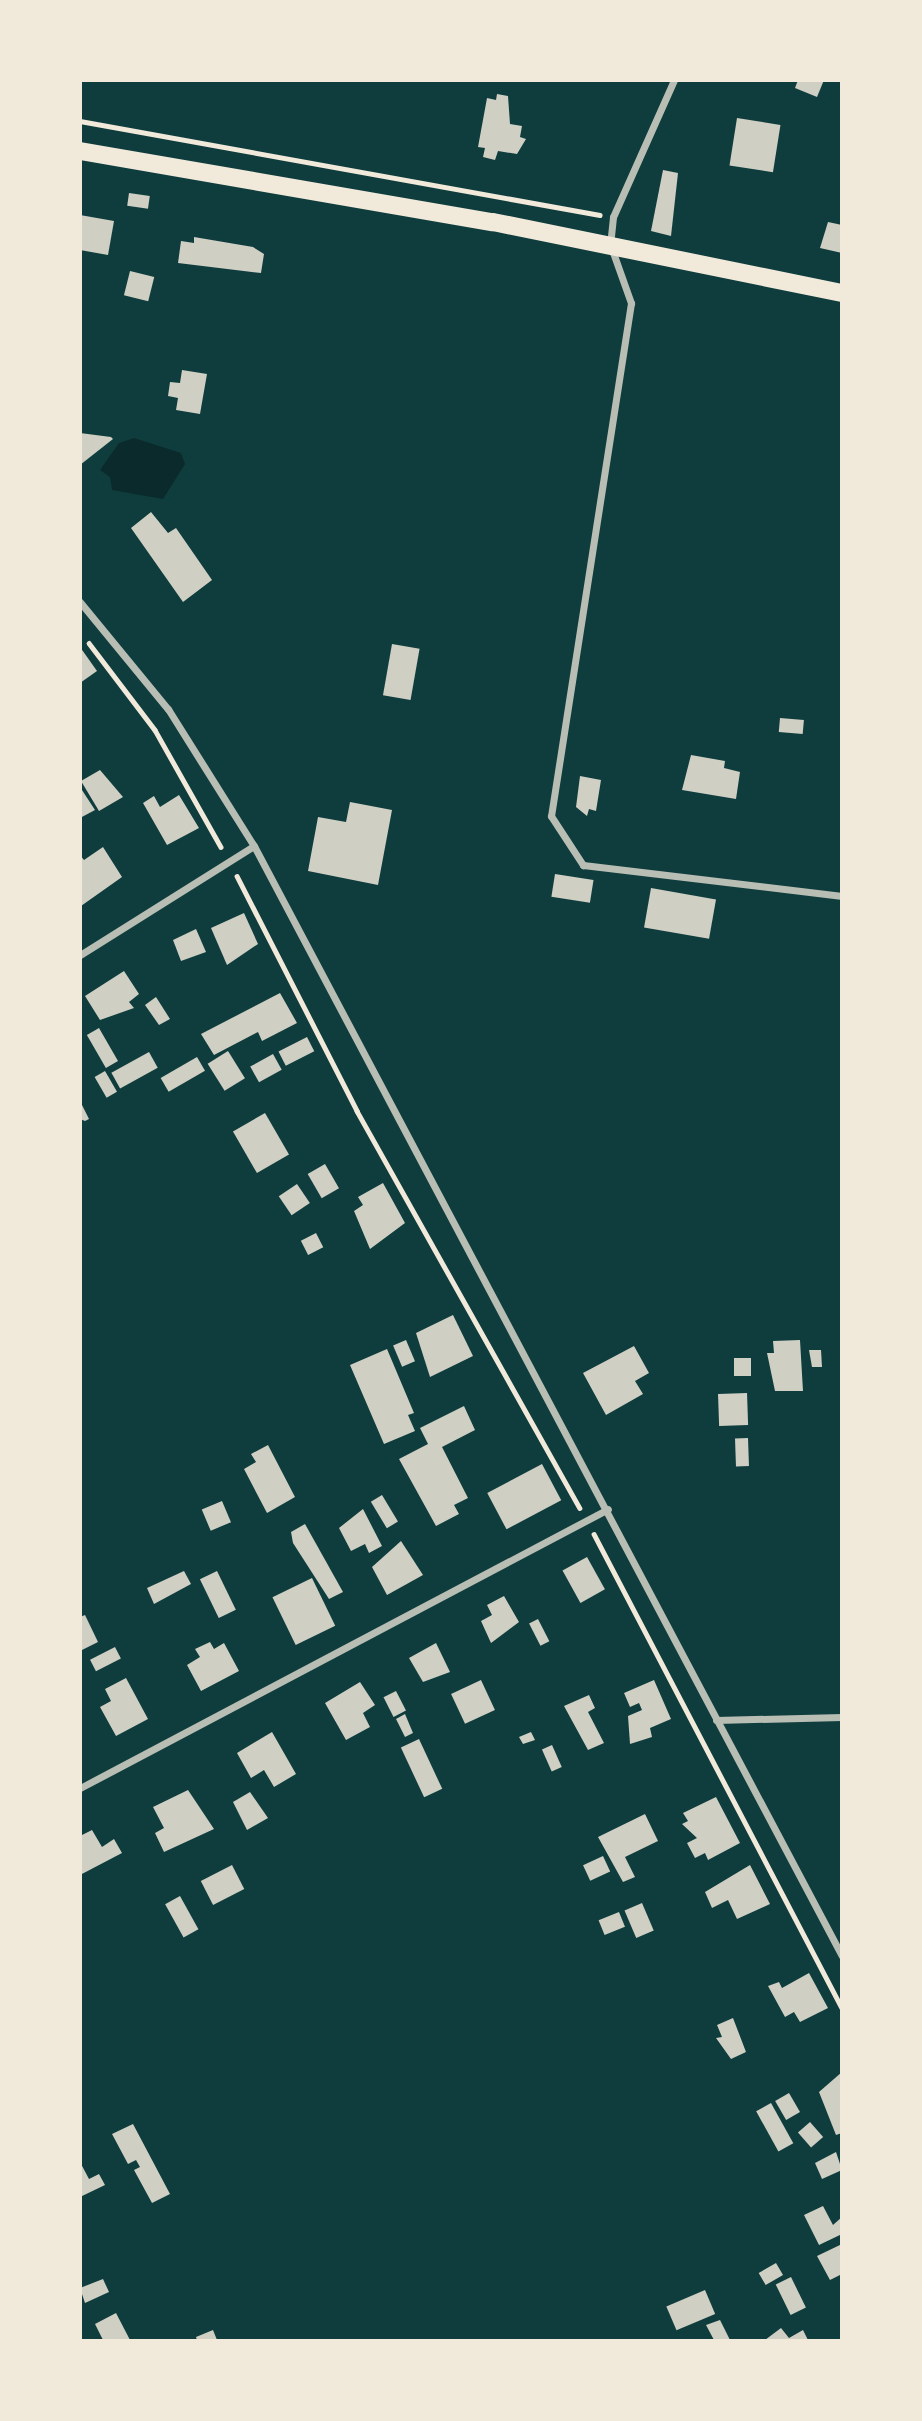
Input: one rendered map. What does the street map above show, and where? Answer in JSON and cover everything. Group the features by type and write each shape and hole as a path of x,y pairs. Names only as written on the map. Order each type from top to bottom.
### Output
{"main road":[{"path":"80,151 610,244 842,293"}],"street":[{"path":"674,80 613,217 610,244 631,303 551,816 583,865 842,896"},
{"path":"80,602 168,709 254,846 517,1349 608,1508 716,1720 842,1956"},
{"path":"80,955 254,846"},
{"path":"80,1788 608,1508"},
{"path":"716,1720 842,1717"}],"path":[{"path":"80,121 613,217"},
{"path":"80,632 155,730 229,860 357,1111 587,1520 842,2008"}],"water":[{"path":"134,438 181,453 185,464 163,499 112,490 110,477 100,470 119,443"}],"building":[{"path":"798,80 824,80 817,97 795,88"},
{"path":"497,94 508,96 510,124 522,126 520,137 526,139 517,154 498,151 495,160 483,157 485,148 478,147 487,98 496,100"},
{"path":"737,118 780,125 773,172 729,165"},
{"path":"663,170 678,173 671,236 651,231"},
{"path":"129,193 150,196 148,209 127,206"},
{"path":"80,215 114,221 108,255 80,250"},
{"path":"828,222 842,225 842,253 820,248"},
{"path":"194,237 253,247 264,254 261,273 178,263 181,241 194,243"},
{"path":"130,271 154,277 148,301 124,295"},
{"path":"182,370 207,374 200,414 176,410 178,398 168,396 170,382 180,383"},
{"path":"80,433 111,437 113,439 80,465"},
{"path":"151,512 168,533 176,528 212,580 183,602 131,528"},
{"path":"392,644 420,649 411,700 383,695"},
{"path":"80,647 97,671 80,683"},
{"path":"780,718 804,720 803,734 779,732"},
{"path":"691,755 725,761 724,768 740,772 736,799 682,790"},
{"path":"100,770 123,797 99,811 81,781"},
{"path":"580,776 601,780 596,811 589,809 587,816 576,807"},
{"path":"80,787 95,810 80,818"},
{"path":"179,795 199,828 167,845 143,803 154,796 160,807"},
{"path":"350,802 392,810 378,885 308,871 318,817 346,822"},
{"path":"103,847 122,877 81,906 80,855 84,860"},
{"path":"555,874 594,880 590,903 551,897"},
{"path":"651,888 716,899 709,939 644,927"},
{"path":"244,913 258,944 227,965 211,928"},
{"path":"196,929 206,952 181,961 173,940"},
{"path":"124,971 139,994 129,1002 134,1008 100,1020 85,996"},
{"path":"280,993 297,1023 262,1041 258,1032 214,1055 201,1034"},
{"path":"156,997 170,1019 159,1025 145,1005"},
{"path":"99,1028 118,1061 106,1068 87,1035"},
{"path":"307,1037 314,1051 286,1066 278,1052"},
{"path":"228,1051 245,1078 225,1091 208,1064"},
{"path":"149,1052 158,1068 120,1089 111,1073"},
{"path":"273,1054 282,1070 259,1082 250,1067"},
{"path":"197,1057 205,1071 169,1092 161,1078"},
{"path":"105,1071 117,1092 107,1098 95,1077"},
{"path":"80,1101 89,1119 85,1121 80,1119"},
{"path":"265,1113 289,1155 257,1173 233,1132"},
{"path":"325,1164 339,1188 322,1198 308,1174"},
{"path":"383,1183 405,1223 370,1249 354,1211 363,1205 358,1197"},
{"path":"297,1184 310,1203 292,1215 279,1196"},
{"path":"316,1233 323,1247 308,1255 301,1241"},
{"path":"453,1315 473,1356 430,1377 416,1333"},
{"path":"406,1340 415,1361 402,1367 393,1345"},
{"path":"800,1340 803,1391 775,1391 767,1353 774,1353 773,1341"},
{"path":"634,1346 649,1373 635,1381 643,1394 606,1415 583,1373"},
{"path":"387,1349 414,1413 408,1415 415,1431 384,1444 350,1365"},
{"path":"809,1350 821,1350 822,1367 812,1367"},
{"path":"734,1358 751,1358 751,1376 734,1376"},
{"path":"747,1393 748,1425 719,1426 718,1394"},
{"path":"464,1406 475,1430 442,1447 468,1498 454,1505 459,1514 436,1526 399,1459 428,1444 420,1428"},
{"path":"735,1438 748,1438 749,1466 736,1466"},
{"path":"268,1445 295,1497 267,1513 244,1469 256,1462 251,1454"},
{"path":"542,1464 561,1500 507,1529 487,1493"},
{"path":"382,1495 398,1522 387,1528 371,1502"},
{"path":"222,1501 231,1522 211,1531 202,1510"},
{"path":"363,1509 382,1546 369,1553 365,1544 351,1551 339,1528"},
{"path":"305,1524 343,1592 329,1599 293,1543 291,1532"},
{"path":"401,1541 423,1575 387,1595 372,1567"},
{"path":"587,1557 605,1589 580,1603 563,1571"},
{"path":"184,1571 191,1584 154,1604 147,1588"},
{"path":"217,1571 236,1610 219,1618 200,1579"},
{"path":"312,1578 335,1626 296,1645 272,1597"},
{"path":"504,1596 519,1622 491,1643 481,1621 492,1615 487,1605"},
{"path":"85,1615 98,1642 80,1651 80,1617"},
{"path":"538,1619 549,1641 540,1646 529,1624"},
{"path":"210,1642 214,1649 224,1643 239,1671 201,1691 187,1665 200,1657 195,1649"},
{"path":"436,1643 450,1672 423,1682 409,1658"},
{"path":"115,1647 121,1659 96,1671 90,1660"},
{"path":"126,1678 148,1719 116,1736 100,1707 111,1701 105,1689"},
{"path":"481,1680 495,1710 465,1724 451,1694"},
{"path":"654,1680 671,1719 650,1728 652,1737 630,1744 628,1716 642,1710 639,1703 630,1707 624,1693"},
{"path":"360,1682 375,1705 363,1713 370,1727 346,1740 325,1703"},
{"path":"396,1691 406,1711 394,1717 384,1697"},
{"path":"589,1695 595,1708 588,1712 604,1743 588,1750 564,1706"},
{"path":"405,1714 413,1733 405,1737 396,1719"},
{"path":"272,1732 296,1774 274,1787 264,1770 251,1778 237,1753"},
{"path":"531,1732 535,1740 523,1744 519,1737"},
{"path":"419,1739 442,1789 424,1797 401,1747"},
{"path":"552,1745 562,1767 552,1771 542,1749"},
{"path":"188,1790 214,1829 164,1852 155,1833 164,1828 153,1807"},
{"path":"250,1792 268,1818 247,1830 233,1802"},
{"path":"716,1797 740,1843 708,1860 705,1853 695,1858 687,1843 697,1838 682,1824 688,1821 683,1813"},
{"path":"645,1814 658,1841 625,1857 635,1877 623,1882 598,1837"},
{"path":"92,1830 102,1847 114,1839 122,1853 80,1875 80,1836"},
{"path":"603,1856 610,1871 590,1881 583,1865"},
{"path":"232,1865 244,1889 213,1905 201,1881"},
{"path":"750,1865 770,1904 737,1919 728,1900 712,1908 705,1892"},
{"path":"180,1896 198,1929 184,1937 165,1904"},
{"path":"642,1903 654,1931 636,1938 625,1910"},
{"path":"619,1912 625,1927 605,1935 599,1920"},
{"path":"809,1973 828,2008 800,2022 794,2012 785,2017 768,1986 779,1982 782,1988"},
{"path":"733,2018 746,2052 731,2059 716,2038 722,2037 717,2025"},
{"path":"842,2072 842,2133 836,2135 819,2092"},
{"path":"789,2093 800,2112 786,2120 775,2101"},
{"path":"771,2103 793,2143 778,2151 756,2111"},
{"path":"810,2122 823,2137 811,2148 798,2132"},
{"path":"133,2124 170,2194 152,2203 134,2170 140,2167 136,2160 128,2164 112,2134"},
{"path":"836,2152 842,2170 822,2179 815,2163"},
{"path":"80,2162 89,2179 99,2174 105,2185 80,2197"},
{"path":"823,2206 833,2225 842,2217 842,2234 819,2245 804,2215"},
{"path":"842,2244 842,2274 830,2280 817,2256"},
{"path":"776,2263 783,2275 766,2285 759,2273"},
{"path":"791,2277 806,2308 791,2315 776,2284"},
{"path":"103,2279 109,2292 85,2303 80,2288"},
{"path":"705,2290 715,2314 676,2330 666,2306"},
{"path":"116,2313 130,2340 103,2340 95,2324"},
{"path":"720,2320 730,2340 714,2340 706,2325"},
{"path":"781,2328 789,2338 803,2330 808,2340 765,2340"},
{"path":"213,2330 217,2340 197,2340 196,2337"}]}
